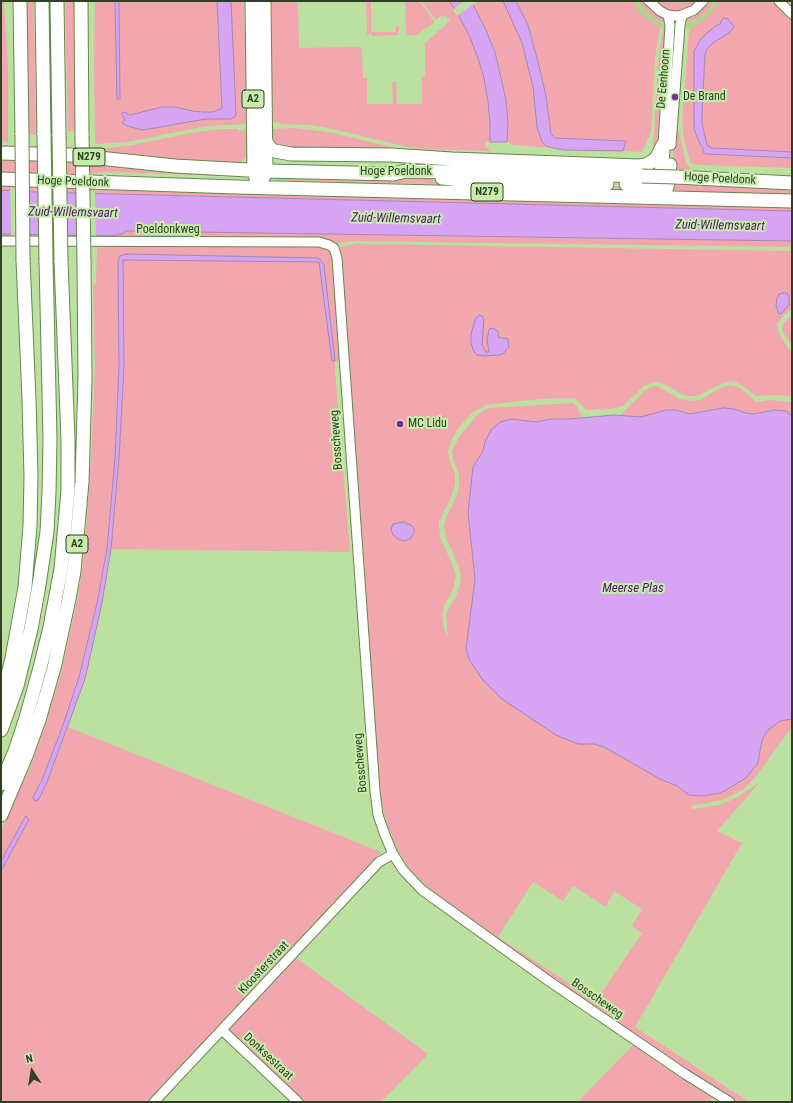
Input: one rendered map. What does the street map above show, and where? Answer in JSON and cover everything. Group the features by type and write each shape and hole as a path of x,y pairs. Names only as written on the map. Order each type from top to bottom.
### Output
{"highway":[{"path":"11,1 21,80"},
{"path":"1,702 12,658 23,601 30,526 30,407 23,260 20,1"},
{"path":"1,730 17,686 31,629 47,532 50,492 42,1"},
{"name":"A2","path":"1,784 15,751 26,718 52,621 61,561 68,490 68,440 61,261 57,1"},
{"name":"A2","path":"1,815 26,756 39,720 56,661 74,571 78,532 82,474 85,378 81,1"},
{"name":"A2","path":"81,47 88,1"},
{"name":"A2","path":"252,1 260,171 259,188"},
{"name":"A2","path":"260,171 265,147 264,1"},
{"path":"265,147 271,148 275,151 291,154 391,155 452,159 639,166 653,161 667,145"},
{"name":"N279","path":"394,174 462,180 651,185 656,184 660,178 667,145"},
{"name":"N279","path":"645,197 661,191 667,186 669,179 667,145"},
{"name":"N279","path":"265,147 274,160 284,163 408,165 461,170"},
{"name":"Hoge Poeldonk","path":"1,153 70,155 175,166 260,171 394,174 406,171 451,172 461,170 676,177 792,183"},
{"name":"Hoge Poeldonk","path":"1,179 259,188 792,201"}],"street":[{"path":"649,1 660,11 668,15 682,15 694,10 703,1"},
{"path":"779,1 792,14"},
{"name":"De Eenhoorn","path":"667,145 670,25 668,15"},
{"name":"De Eenhoorn","path":"667,145 682,15"},
{"name":"Poeldonkweg","path":"1,241 318,242 329,244 334,248"},
{"name":"Bosscheweg","path":"334,248 337,258 374,791 378,815 393,854 403,870 422,890 540,974 678,1069 730,1102"},
{"name":"Kloosterstraat","path":"154,1102 379,862 393,854"},
{"name":"Donksestraat","path":"222,1030 298,1102"}],"shaded area":[{"path":"1,1 4,1 8,66 8,142 1,140"},
{"path":"25,1 34,1 36,135 28,134"},
{"path":"48,1 52,1 52,133 50,123"},
{"path":"65,1 75,1 76,131 68,131"},
{"path":"95,1 115,1 120,99 119,1 217,1 222,108 213,112 192,111 175,107 140,112 130,115 126,113 123,117 125,119 122,123 127,126 143,130 206,119 230,119 235,117 231,1 244,1 247,124 207,126 127,142 95,144"},
{"path":"272,1 298,1 299,48 361,48 363,78 367,78 367,104 393,104 392,82 396,82 397,104 422,104 422,77 425,77 425,43 450,21 445,15 443,17 441,15 436,20 421,1 449,1 469,35 484,78 490,125 490,142 485,142 485,147 489,148 489,151 422,149 312,125 280,124 279,122 271,123"},
{"path":"366,1 371,1 371,32 396,32 396,26 398,26 398,35 372,36 370,33 369,36 367,34"},
{"path":"405,1 419,1 434,21 433,24 416,35 408,35 406,31"},
{"path":"479,1 503,1 518,32 527,63 533,87 539,137 546,146 553,148 513,145 507,142 508,125 506,100 495,52 473,5"},
{"path":"516,1 633,1 638,11 644,17 660,27 655,58 651,132 642,152 623,151 626,142 554,138 551,134 546,96 528,25"},
{"path":"631,1 732,1 692,28 665,29 649,23 633,6"},
{"path":"638,1 646,1 665,18 667,23 650,15"},
{"path":"653,1 681,3 686,1 700,1 686,10 676,12 664,9"},
{"path":"707,1 715,1 707,12 698,18 683,23 687,17"},
{"path":"719,1 774,1 792,19 792,152 711,148 707,145 702,123 705,54 707,49 719,38 724,18 719,25 696,46 694,51 694,125 700,144 706,154 792,158 792,168 701,165 690,162 684,139 682,121 689,29 709,15 716,8"},
{"path":"663,27 668,28 664,71 661,72 657,70"},
{"path":"660,75 666,75 661,92 657,150 650,159 636,163 445,158 374,150 288,148 282,147 275,142 271,129 294,128 333,133 403,150 428,153 639,159 647,157 653,149 657,81"},
{"path":"681,77 678,127 686,163 692,170 672,169 674,132"},
{"path":"238,129 238,131 247,130 246,157 239,164 1,149 1,145 109,148 133,145 196,132"},
{"path":"9,159 30,159 232,173 232,176 107,172 73,175 1,173 1,161"},
{"path":"277,175 408,177 459,182 644,187 644,189 276,180"},
{"path":"671,182 792,187 792,196 671,193"},
{"path":"1,185 792,207 792,211 1,191"},
{"path":"126,231 792,241 792,247 357,241 338,243 324,239 1,238 1,234 110,236 122,234"},
{"path":"357,244 792,251 792,310 784,315 777,324 781,337 792,353 792,397 779,395 756,396 734,381 723,383 697,396 688,396 657,382 645,385 623,406 612,409 586,410 576,399 572,398 540,399 486,405 473,412 459,427 452,439 448,451 455,475 455,484 452,495 439,522 440,537 456,576 453,590 445,604 442,614 444,629 448,637 446,614 457,594 461,579 459,567 446,538 444,526 446,518 457,495 459,485 459,475 453,459 452,451 459,437 477,415 490,408 573,403 577,407 582,417 536,422 511,419 483,451 475,464 470,534 475,579 466,649 469,659 474,667 494,692 518,708 589,744 594,744 612,751 660,779 677,786 681,790 702,796 721,793 746,778 755,768 760,754 762,740 768,730 780,721 792,719 792,729 787,733 757,775 743,790 722,800 692,805 692,809 720,805 738,797 759,783 717,831 742,843 635,1027 749,1102 736,1102 690,1074 487,932 429,889 408,867 398,850 386,822 381,797 375,745 340,247","holes":["533,882 563,901 573,886 606,907 614,891 642,909 632,926 642,933 596,1001 498,937"]},
{"path":"317,245 331,250 333,254 342,362 335,361 335,370 350,552 111,549 119,458 124,367 123,259 319,262 332,361 323,261 126,254 118,261 119,367 115,458 107,549 97,603 79,677 42,780 33,797 47,782 68,727 381,852 147,1102 1,1102 1,871 27,823 24,819 1,861 1,830 19,788 29,771 47,720 61,673 78,597 85,547 91,459 95,367 93,284 96,283 97,246"},
{"path":"792,315 792,346 783,332 782,325"},
{"path":"730,385 739,387 756,402 769,400 792,402 792,416 786,411 775,410 753,414 729,408 690,414 682,411 641,417 621,415 644,391 651,387 657,386 680,399 692,401 700,400 719,389"},
{"path":"296,958 428,1054 381,1102 304,1102 230,1032 231,1025"},
{"path":"633,1045 661,1065 713,1098 709,1102 578,1102"}],"water":[{"path":"115,1 119,1 120,99 117,99"},
{"path":"217,1 231,1 235,117 230,119 206,119 143,130 127,126 122,123 125,120 122,114 124,112 130,115 162,107 175,107 192,111 213,112 222,108"},
{"path":"449,1 471,1 495,52 506,100 508,125 507,142 490,142 488,102 484,78 469,35"},
{"path":"503,1 516,1 528,25 546,96 551,134 555,138 626,141 623,151 564,150 546,146 542,142 537,127 533,87 522,43"},
{"path":"724,18 728,19 734,27 729,33 713,43 707,49 705,54 702,123 707,145 711,148 792,152 792,158 706,154 703,152 703,148 695,132 694,125 694,51 700,40 717,25 719,25"},
{"name":"Zuid-Willemsvaart","path":"9,190 34,192 792,211 792,241 126,231 122,234 110,236 1,234 1,191"},
{"path":"126,254 320,259 324,265 335,361 332,361 319,262 123,260 124,367 119,458 111,549 102,603 85,679 47,782 39,799 36,801 33,797 42,780 79,677 97,603 107,549 115,458 119,367 118,261 120,256"},
{"path":"787,293 789,296 789,305 782,313 779,314 776,305 777,298 779,294"},
{"path":"479,315 484,319 482,345 486,352 489,352 487,340 489,329 493,328 498,331 498,337 508,339 509,347 503,354 485,356 477,355 474,352 471,343 471,334 475,320"},
{"name":"Meerse Plas","path":"723,408 753,414 775,410 786,411 792,416 792,719 780,721 768,730 762,740 758,763 746,778 721,793 702,796 689,795 677,786 660,779 604,747 594,744 578,744 556,735 502,699 482,679 469,659 466,649 475,579 468,513 473,467 483,451 485,442 491,430 500,422 511,419 536,422 551,419 614,415 641,417 666,410 676,410 690,414"},
{"path":"403,522 414,528 414,533 411,538 405,541 398,539 393,535 391,529 393,524"},
{"path":"26,816 29,820 1,871 1,861"}],"pier":[{"path":"464,1 473,1 475,3 457,16 453,10"},
{"path":"10,188 29,189 29,236 11,236"},
{"path":"77,191 95,191 96,238 78,237"}],"place":[{"name":"De Brand","path":"675,97"},
{"name":"MC Lidu","path":"400,424"}]}
